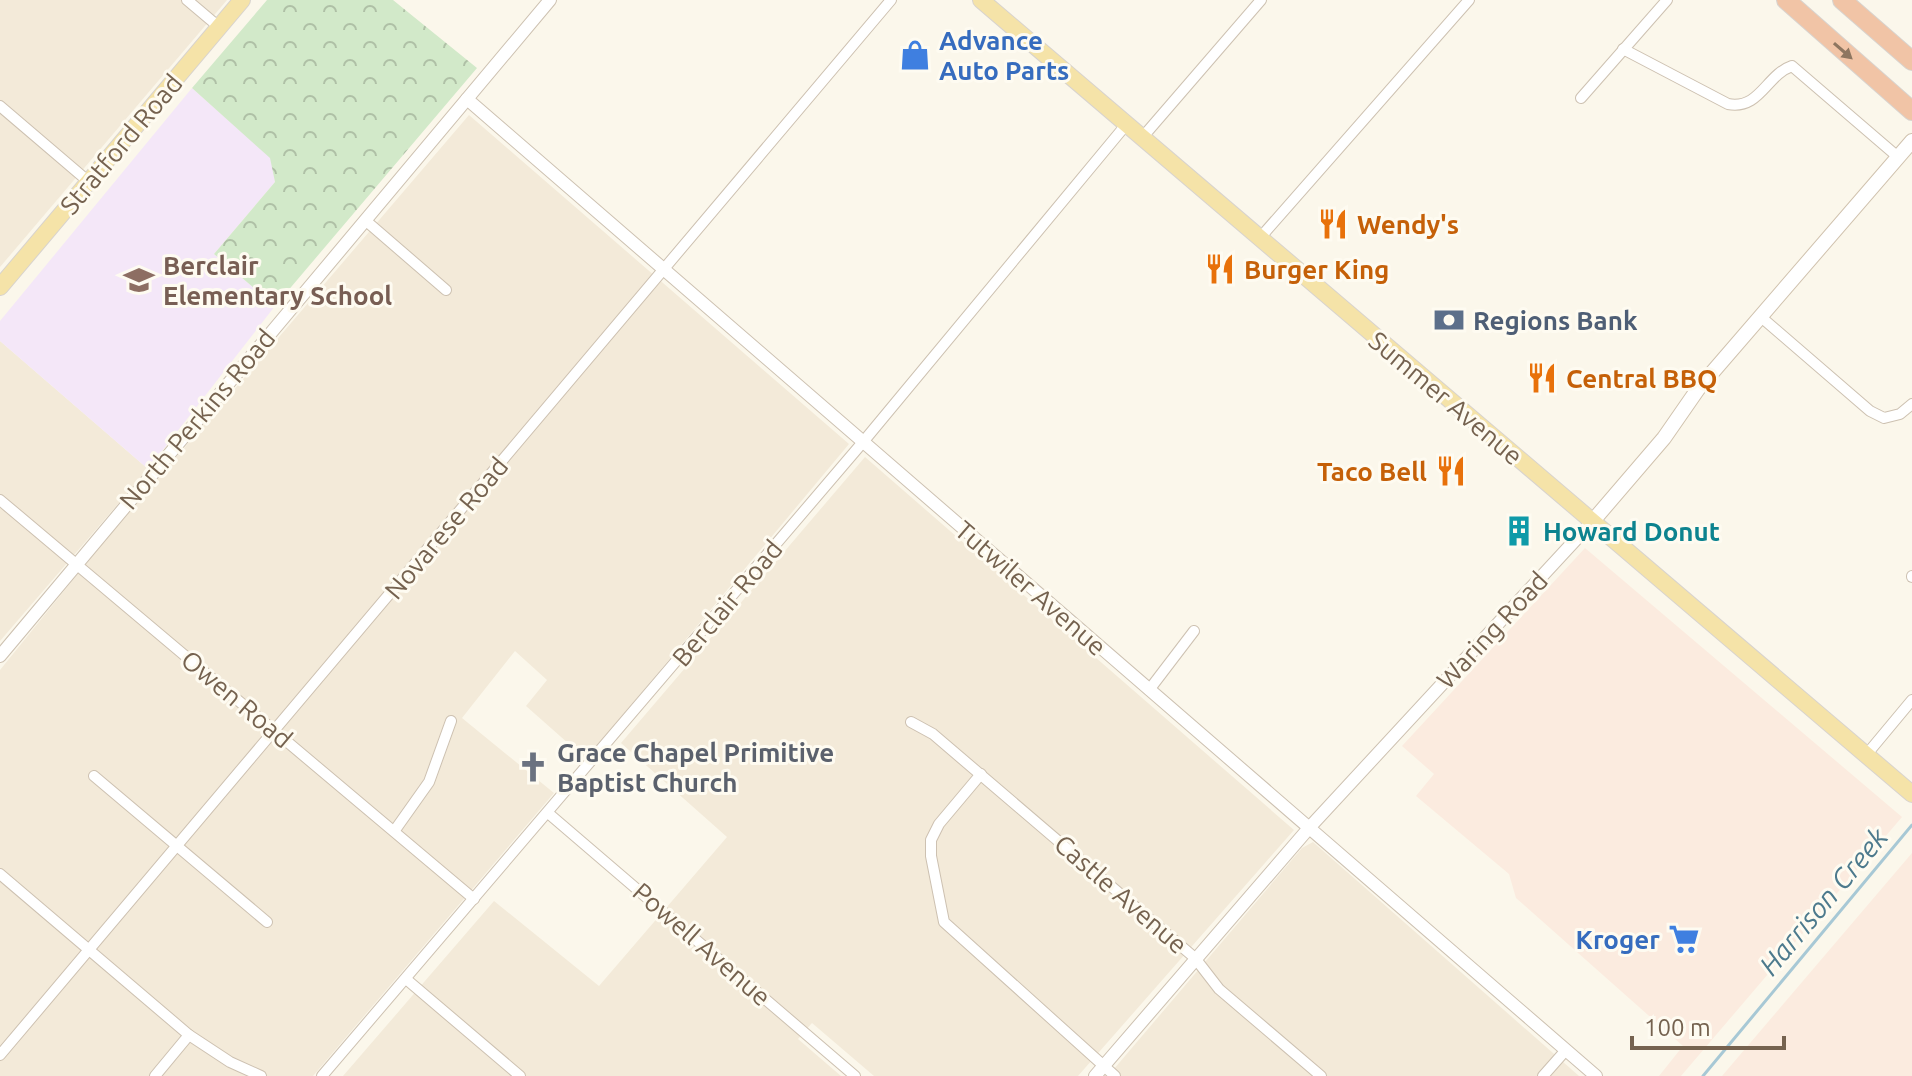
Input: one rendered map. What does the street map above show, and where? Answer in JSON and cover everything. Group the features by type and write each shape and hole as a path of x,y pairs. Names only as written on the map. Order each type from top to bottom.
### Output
{"highway":[{"path":"1786,0 1906,106"},
{"path":"1842,0 1912,61"}],"main road":[{"name":"Stratford Road","path":"0,287 242,0"},
{"name":"Summer Avenue","path":"981,0 1125,126 1912,793"},
{"name":"Waring Road","path":"1592,522 1761,317 1912,141"}],"street":[{"path":"187,0 219,27"},
{"name":"North Perkins Road","path":"0,656 550,0"},
{"name":"Novarese Road","path":"0,1055 891,0"},
{"path":"1141,139 1261,0"},
{"path":"1259,239 1469,0"},
{"path":"1581,98 1667,0"},
{"path":"1623,49 1728,104 1742,106 1754,100 1782,69 1792,66 1898,157"},
{"name":"Tutwiler Avenue","path":"467,99 1596,1076"},
{"path":"0,106 89,182"},
{"name":"Berclair Road","path":"322,1076 863,442 1125,126"},
{"path":"365,220 446,290"},
{"path":"1761,317 1870,411 1884,418 1900,414 1912,404"},
{"name":"Owen Road","path":"0,500 474,899"},
{"name":"Waring Road","path":"1099,1071 1309,828 1592,522"},
{"path":"1149,690 1194,631"},
{"path":"1867,754 1912,700"},
{"path":"395,830 429,782 451,721"},
{"name":"Castle Avenue","path":"911,722 927,729 1195,958 1219,989 1321,1076"},
{"path":"981,774 939,824 931,840 931,856 944,922 962,941 1079,1040 1099,1071 1115,1076"},
{"path":"94,776 267,922"},
{"name":"Powell Avenue","path":"548,813 855,1076"},
{"path":"0,874 189,1035 230,1062 261,1076"},
{"path":"406,979 520,1076"},
{"path":"155,1076 189,1035"},
{"path":"1543,1076 1566,1050"}],"shaded area":[{"path":"0,0 227,0 0,267"},
{"name":"Berclair Elementary School","path":"192,88 271,158 275,182 214,254 275,306 148,469 0,341 0,321"},
{"path":"469,115 849,444 586,759 526,706 547,680 515,651 462,718 554,793 313,1076 0,1076 0,670 102,544"},
{"path":"0,341 148,469 0,641"},
{"path":"865,457 1294,830 1078,1076 874,1076 812,1023 798,1039 841,1076 343,1076 494,901 599,986 727,837 621,743"},
{"path":"1585,548 1902,817 1681,1076 1659,1076 1683,1046 1516,898 1509,874 1416,796 1434,774 1402,746"},
{"path":"1313,842 1579,1076 1108,1076 1302,848"},
{"path":"1912,853 1912,1076 1722,1076"}],"green space":[{"path":"267,0 393,0 477,68 275,306 214,254 275,182 270,158 192,88"}],"waterway":[{"name":"Harrison Creek","path":"1703,1076 1912,825"}],"place":[{"name":"Advance Auto Parts","path":"915,55"},
{"name":"Wendy's","path":"1333,224"},
{"name":"Burger King","path":"1220,269"},
{"name":"Berclair Elementary School","path":"139,280"},
{"name":"Regions Bank","path":"1449,320"},
{"name":"Central BBQ","path":"1542,378"},
{"name":"Taco Bell","path":"1451,471"},
{"name":"Howard Donut","path":"1519,531"},
{"name":"Grace Chapel Primitive Baptist Church","path":"533,767"},
{"name":"Kroger","path":"1684,939"}]}
